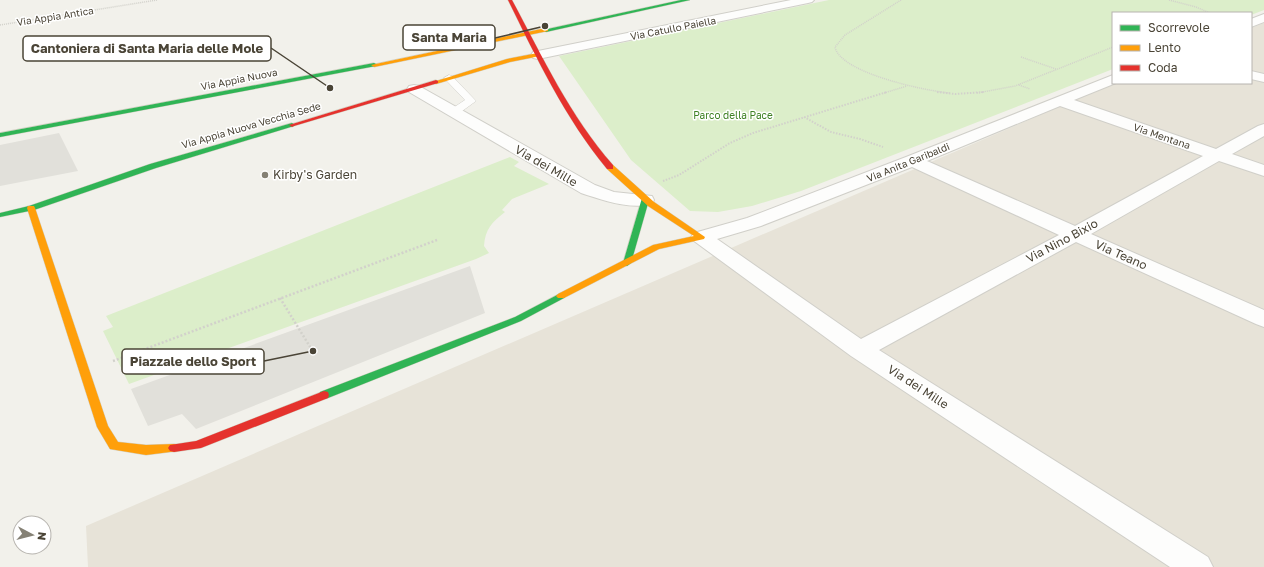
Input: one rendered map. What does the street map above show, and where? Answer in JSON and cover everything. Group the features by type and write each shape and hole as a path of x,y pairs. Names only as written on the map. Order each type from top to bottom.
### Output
{"street":[{"name":"Via dei Mille","path":"510,0 538,55 582,133 595,151 641,196 860,350 1197,567"},
{"name":"Via Appia Nuova","path":"0,135 453,50 688,0"},
{"name":"Via Catullo Paiella","path":"538,55 808,0"},
{"path":"1252,23 1264,18"},
{"name":"Via Appia Nuova","path":"415,47 447,41 528,33"},
{"path":"509,60 528,33"},
{"name":"Via Appia Nuova Vecchia Sede","path":"0,215 31,208 153,166 448,78 509,60 538,55"},
{"path":"1252,75 1264,78"},
{"name":"Via Anita Garibaldi","path":"701,237 754,222 912,161 1112,79"},
{"name":"Via dei Mille","path":"414,89 588,189 612,197 641,196"},
{"name":"Via Mentana","path":"1061,101 1264,171"},
{"name":"Via Nino Bixio","path":"860,350 1074,235 1264,130"},
{"name":"Via Teano","path":"912,161 1264,319"},
{"path":"627,263 635,240 641,196"},
{"path":"31,208 103,427 114,446 134,450 167,450 197,445 518,319 656,247 701,237"}],"lane":[{"path":"448,78 471,102 454,112"}],"path":[{"name":"Via Appia Antica","path":"0,25 157,0"},
{"path":"902,0 845,35 838,41 834,47 835,50 843,59 860,69 890,81 931,91 956,94 995,92 1013,87 1112,47"},
{"path":"1169,0 1196,7 1208,12"},
{"path":"1020,57 1056,69"},
{"path":"641,196 679,175 730,143 753,133 908,86"},
{"path":"804,117 831,132 860,139 888,149"},
{"path":"85,372 436,240"},
{"path":"280,298 312,350"}],"shaded area":[{"path":"1264,23 1264,567 88,567 86,526 1077,99 1114,84 1252,84 1252,28"},
{"path":"59,133 78,171 0,186 0,145"},
{"path":"470,266 485,313 196,429 182,414 148,426 131,389"}],"green space":[{"name":"Parco della Pace","path":"829,0 1264,0 1264,10 1252,15 1252,12 1112,12 1112,69 801,191 752,206 718,212 690,211 631,160 559,56"},
{"path":"510,157 519,162 514,166 549,184 512,199 502,210 505,212 490,226 486,235 484,246 489,253 129,384 103,331 113,327 106,316"}],"traffic: fast":[{"path":"546,30 688,0"},
{"path":"0,135 374,65"},
{"path":"0,215 31,208 153,166 292,125"},
{"path":"627,263 645,200"},
{"path":"324,395 518,319 561,296"}],"traffic: slow":[{"path":"374,65 546,30"},
{"path":"436,82 509,60 538,55"},
{"path":"610,167 651,204 701,237"},
{"path":"31,208 103,427 114,446 146,450 174,448"},
{"path":"561,296 656,247 701,237"}],"traffic: jam":[{"path":"510,0 567,108 580,129 610,167"},
{"path":"292,125 436,82"},
{"path":"174,448 197,445 324,395"}],"place":[{"name":"Santa Maria","path":"545,26"},
{"name":"Cantoniera di Santa Maria delle Mole","path":"330,88"},
{"name":"Kirby's Garden","path":"265,175"},
{"name":"Piazzale dello Sport","path":"313,351"}]}
